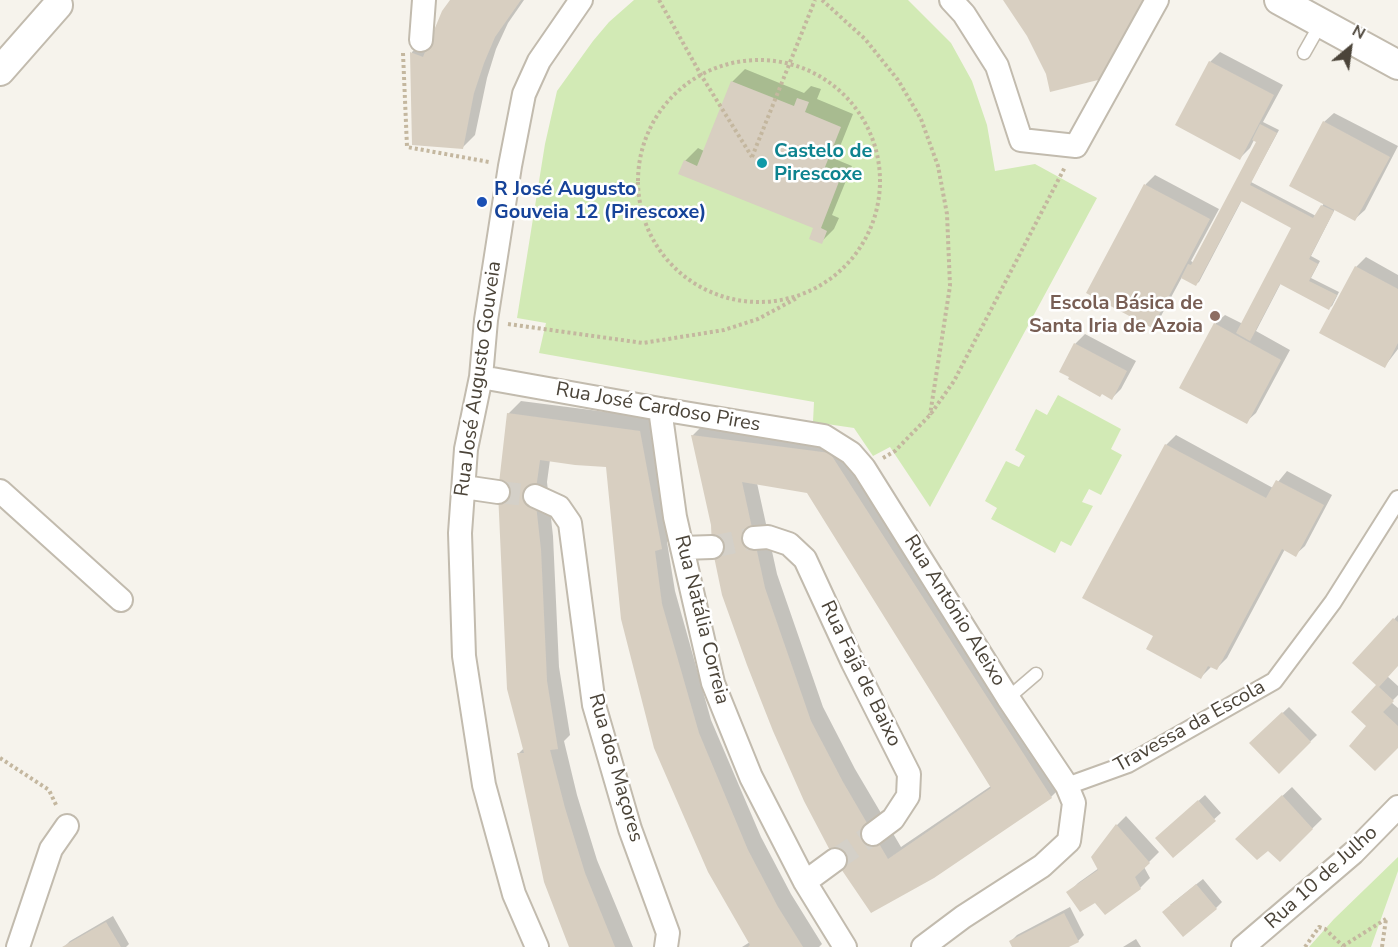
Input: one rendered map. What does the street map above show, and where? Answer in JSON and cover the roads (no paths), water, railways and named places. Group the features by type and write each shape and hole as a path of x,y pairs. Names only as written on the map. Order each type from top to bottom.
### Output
{"street":[{"path":"421,40 424,0"},
{"name":"Rua José Augusto Gouveia","path":"537,947 514,894 482,773 464,656 460,532 466,449 481,377 486,321 510,166 524,94 539,61 581,0"},
{"path":"951,0 964,14 997,66 1021,140 1076,146 1157,0"},
{"path":"1279,0 1398,65"},
{"path":"0,71 64,2"},
{"name":"Rua José Cardoso Pires","path":"481,377 824,436 835,442"},
{"name":"Rua Natália Correia","path":"660,409 675,516 713,683 751,777 805,882 844,947"},
{"name":"Rua António Aleixo","path":"835,442 851,453 864,468 1008,698 1067,786"},
{"path":"464,487 498,492"},
{"path":"0,491 121,600"},
{"name":"Rua dos Maçores","path":"535,496 559,507 570,523 594,705 630,829 668,933 666,947"},
{"name":"Travessa da Escola","path":"1067,786 1128,765 1274,681 1333,603 1398,499"},
{"name":"Rua Fajã de Baixo","path":"754,538 768,537 789,544 805,559 853,663 909,774 908,796 893,819 873,834"},
{"path":"682,548 712,547"},
{"path":"923,947 963,917 1042,866 1069,841 1074,803 1067,786"},
{"name":"Rua 10 de Julho","path":"1252,943 1353,853 1398,807"},
{"path":"25,942 51,849 67,826"},
{"path":"805,882 835,860"}],"lane":[{"path":"1304,53 1321,23"},
{"path":"1008,698 1036,674"}],"tunnel":[{"path":"498,492 535,496"},
{"path":"712,547 754,538"},
{"path":"835,860 873,834"}],"place":[{"name":"Castelo de Pirescoxe","path":"762,163"},
{"name":"R José Augusto Gouveia 12 (Pirescoxe)","path":"482,202"},
{"name":"Escola Básica de Santa Iria de Azoia","path":"1215,316"}]}
